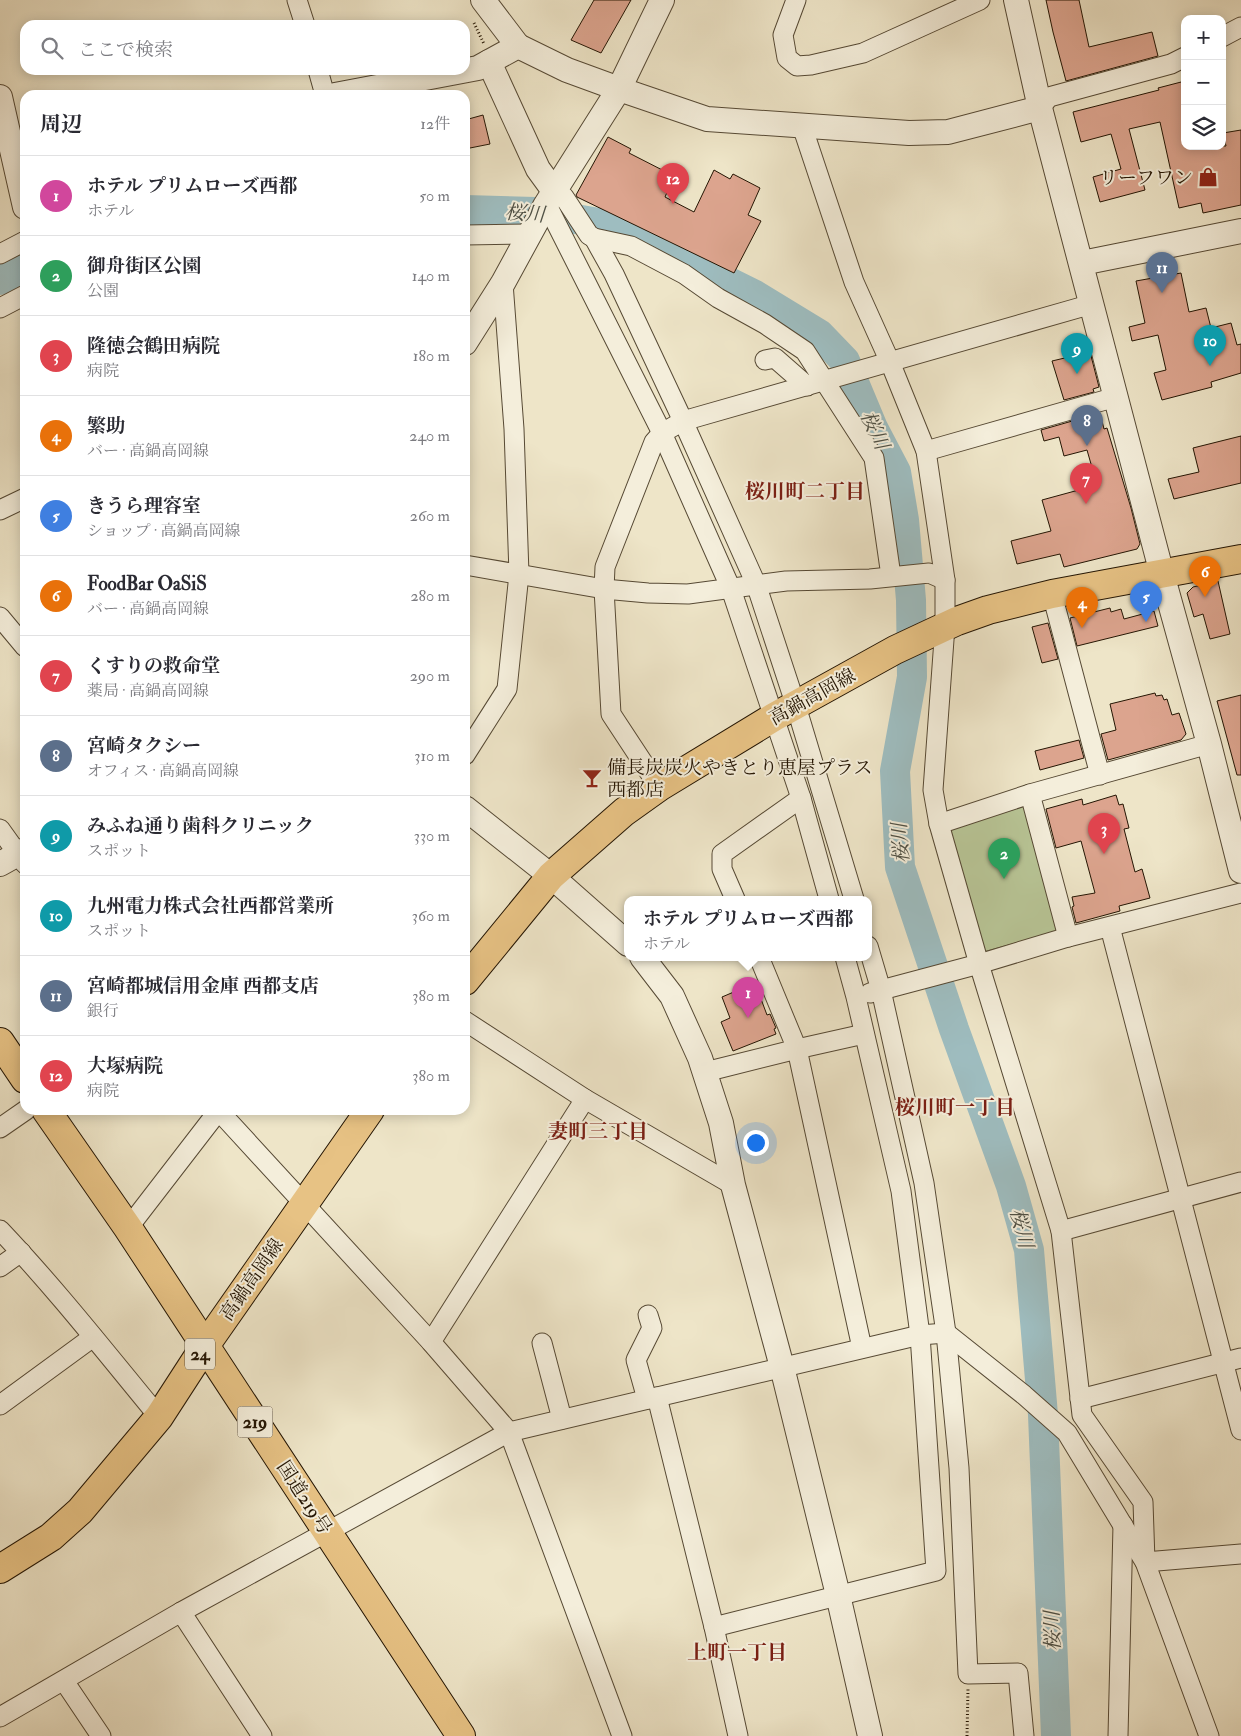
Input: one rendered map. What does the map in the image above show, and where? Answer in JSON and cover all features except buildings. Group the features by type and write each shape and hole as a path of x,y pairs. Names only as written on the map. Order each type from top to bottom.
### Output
{"main road":[{"name":"高鍋高岡線","path":"470,976 551,876 624,812 659,787 785,711 895,650 957,620 988,610 1052,594 1241,560"},
{"path":"0,1042 20,1072"},
{"name":"国道219号","path":"49,1115 128,1228 461,1736"},
{"name":"高鍋高岡線","path":"0,1569 51,1537 80,1511 159,1417 205,1346 366,1115"}],"street":[{"path":"297,0 303,20"},
{"path":"470,335 618,90 662,0"},
{"path":"796,0 784,35 787,58 797,66 863,54 980,0"},
{"path":"1016,0 1040,108 1162,574 1210,744 1241,871"},
{"path":"477,8 518,46 567,70 618,90 707,119 802,126 909,133 948,132 1040,108 1049,96 1171,64 1181,59"},
{"path":"1226,35 1241,27"},
{"path":"470,70 478,68 518,46"},
{"path":"490,61 552,200 569,246 662,433 785,711 853,896"},
{"path":"319,75 324,90"},
{"path":"361,90 441,75"},
{"path":"0,97 20,185"},
{"path":"802,126 854,282 886,363 926,451 941,628 933,790 939,824 979,964 1061,1230 1082,1415 1143,1502 1145,1562"},
{"path":"552,200 591,236 614,274 683,421 756,584 785,711 801,798 828,896"},
{"path":"1082,263 1241,231"},
{"path":"470,235 531,232"},
{"path":"591,236 631,246 684,274 718,298 765,324 805,351 821,382 874,458 895,576"},
{"path":"0,254 20,243"},
{"path":"470,747 507,689 519,574 514,429 503,283"},
{"path":"0,308 20,298"},
{"path":"659,787 611,714 604,589 605,567 654,442 662,433 683,421 1092,304"},
{"path":"765,360 774,358 821,382"},
{"path":"926,451 1116,396"},
{"path":"0,510 20,500"},
{"path":"470,566 604,589 648,594 688,594 756,584 895,576 937,577"},
{"path":"1052,594 1100,775"},
{"path":"0,617 20,641"},
{"path":"939,824 1030,794 1210,744"},
{"path":"1030,794 1068,937"},
{"path":"734,896 722,869 722,854 801,798"},
{"path":"470,812 551,876 624,940"},
{"path":"0,829 17,858"},
{"path":"856,997 979,964 1068,937 1241,893"},
{"path":"1110,927 1181,1198 1232,1360 1241,1430"},
{"path":"872,960 881,990 924,1183 946,1333 959,1468 968,1674 1018,1674 1024,1736"},
{"path":"645,961 672,996 700,1058 722,1123 733,1185 782,1366 870,1736"},
{"path":"761,961 797,1049 862,1348"},
{"path":"714,1626 936,1571 920,1335 901,1191 856,997 845,961"},
{"path":"470,1024 585,1099 733,1185"},
{"path":"705,1072 864,1034"},
{"path":"431,1342 585,1099"},
{"path":"0,1128 20,1114"},
{"path":"128,1228 215,1115"},
{"path":"224,1115 431,1342 509,1432 622,1736"},
{"path":"1061,1230 1241,1182"},
{"path":"0,1230 21,1252 159,1417"},
{"path":"0,1267 21,1252"},
{"path":"648,1315 652,1328 636,1360 652,1398 714,1626 738,1736"},
{"path":"0,1717 181,1612 509,1432 782,1366 920,1335 946,1333 1067,1432 1145,1562 1209,1736"},
{"path":"0,1405 93,1337"},
{"path":"542,1343 562,1420"},
{"path":"1080,1399 1232,1360"},
{"path":"1118,1736 1123,1525"},
{"path":"1145,1562 1241,1554"},
{"path":"181,1612 262,1736"},
{"path":"64,1681 101,1736"}],"path":[{"path":"477,8 490,61"},
{"path":"967,1736 968,1674"}],"green space":[{"path":"1025,806 1059,931 983,952 949,828"}],"waterway":[{"name":"桜川","path":"470,210 535,212 616,226 755,295 819,334 845,361 873,428 896,472 904,520 911,600 912,677 895,771 900,867 954,1029 1011,1186 1029,1250 1043,1415 1056,1736"},
{"name":"桜川","path":"0,280 20,270"}],"place":[{"name":"リーフワン","path":"1208,177"},
{"name":"大塚病院","path":"673,204"},
{"name":"宮崎都城信用金庫 西都支店","path":"1162,293"},
{"name":"九州電力株式会社西都営業所","path":"1210,366"},
{"name":"みふね通り歯科クリニック","path":"1077,374"},
{"name":"宮崎タクシー","path":"1087,446"},
{"name":"くすりの救命堂","path":"1086,504"},
{"name":"FoodBar OaSiS","path":"1205,597"},
{"name":"きうら理容室","path":"1146,622"},
{"name":"繁助","path":"1082,628"},
{"name":"備長炭炭火やきとり恵屋プラス 西都店","path":"592,778"},
{"name":"隆徳会鶴田病院","path":"1104,854"},
{"name":"御舟街区公園","path":"1004,879"},
{"name":"ホテル プリムローズ西都","path":"748,1018"}],"district":[{"name":"桜川町二丁目","path":"805,491"},
{"name":"桜川町一丁目","path":"955,1107"},
{"name":"妻町三丁目","path":"598,1131"},
{"name":"上町一丁目","path":"737,1652"}]}
